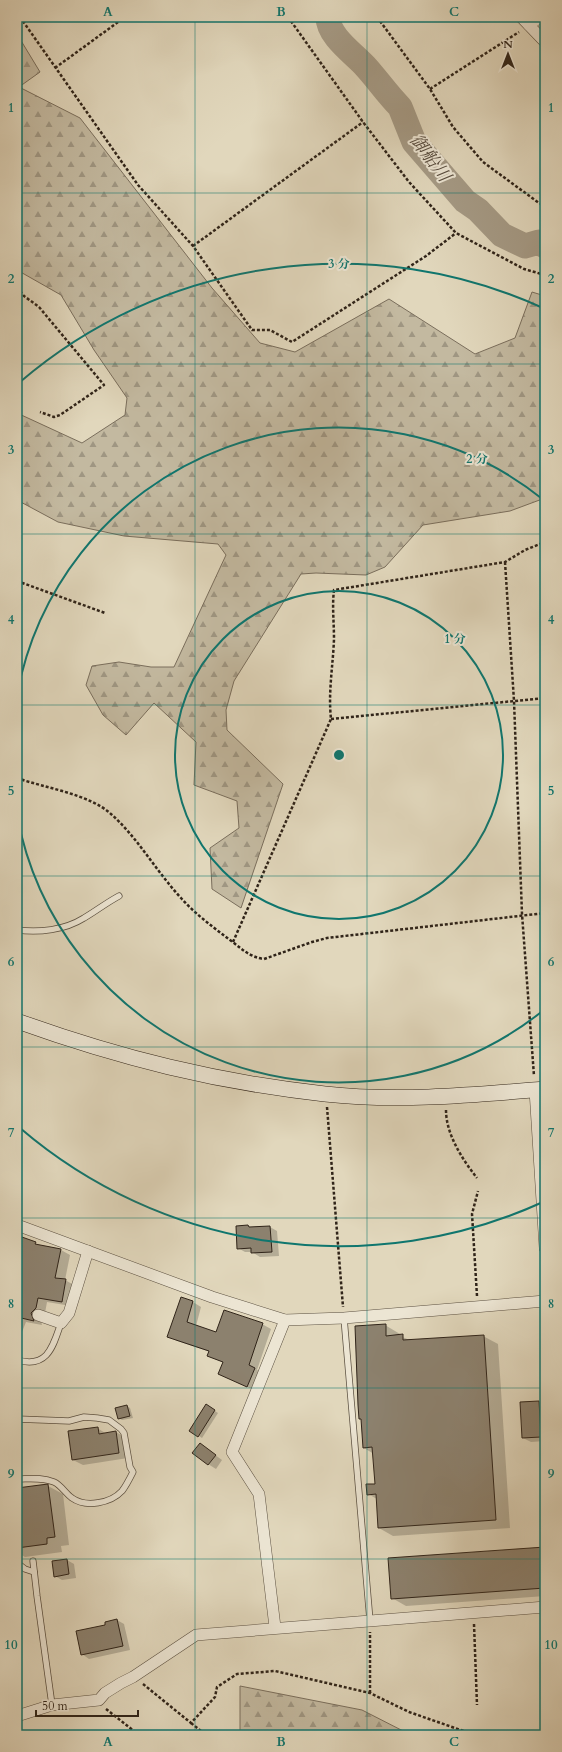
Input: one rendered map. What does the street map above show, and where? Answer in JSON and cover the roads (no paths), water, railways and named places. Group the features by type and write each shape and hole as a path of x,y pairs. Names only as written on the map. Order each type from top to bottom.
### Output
{"street":[{"path":"520,17 545,42"},
{"path":"529,25 540,17"},
{"path":"17,1021 71,1040 141,1061 201,1076 326,1094 380,1097 446,1096 540,1090 545,1248"},
{"path":"17,1225 224,1301 285,1320 344,1318 545,1301"},
{"path":"38,1315 60,1323 69,1313 88,1251"},
{"path":"275,1627 259,1494 232,1452 285,1320"},
{"path":"17,1716 52,1705 99,1700 106,1693 196,1635 275,1627 545,1607"}],"lane":[{"path":"17,930 47,931 65,926 84,918 98,907 119,896"},
{"path":"344,1318 370,1621"},
{"path":"17,1360 34,1362 43,1359 52,1348 60,1323"},
{"path":"17,1419 70,1421 84,1417 109,1420 122,1429 124,1433 130,1467 133,1472 122,1491 110,1499 97,1503 82,1502 73,1499 56,1482 44,1478 17,1479"},
{"path":"33,1561 52,1705"},
{"path":"17,1563 25,1569 34,1572"}],"waterway":[{"name":"御船川","path":"328,17 332,31 342,44 365,66 400,107 414,142 465,201 478,210 502,235 525,246 539,242 545,246"}]}
